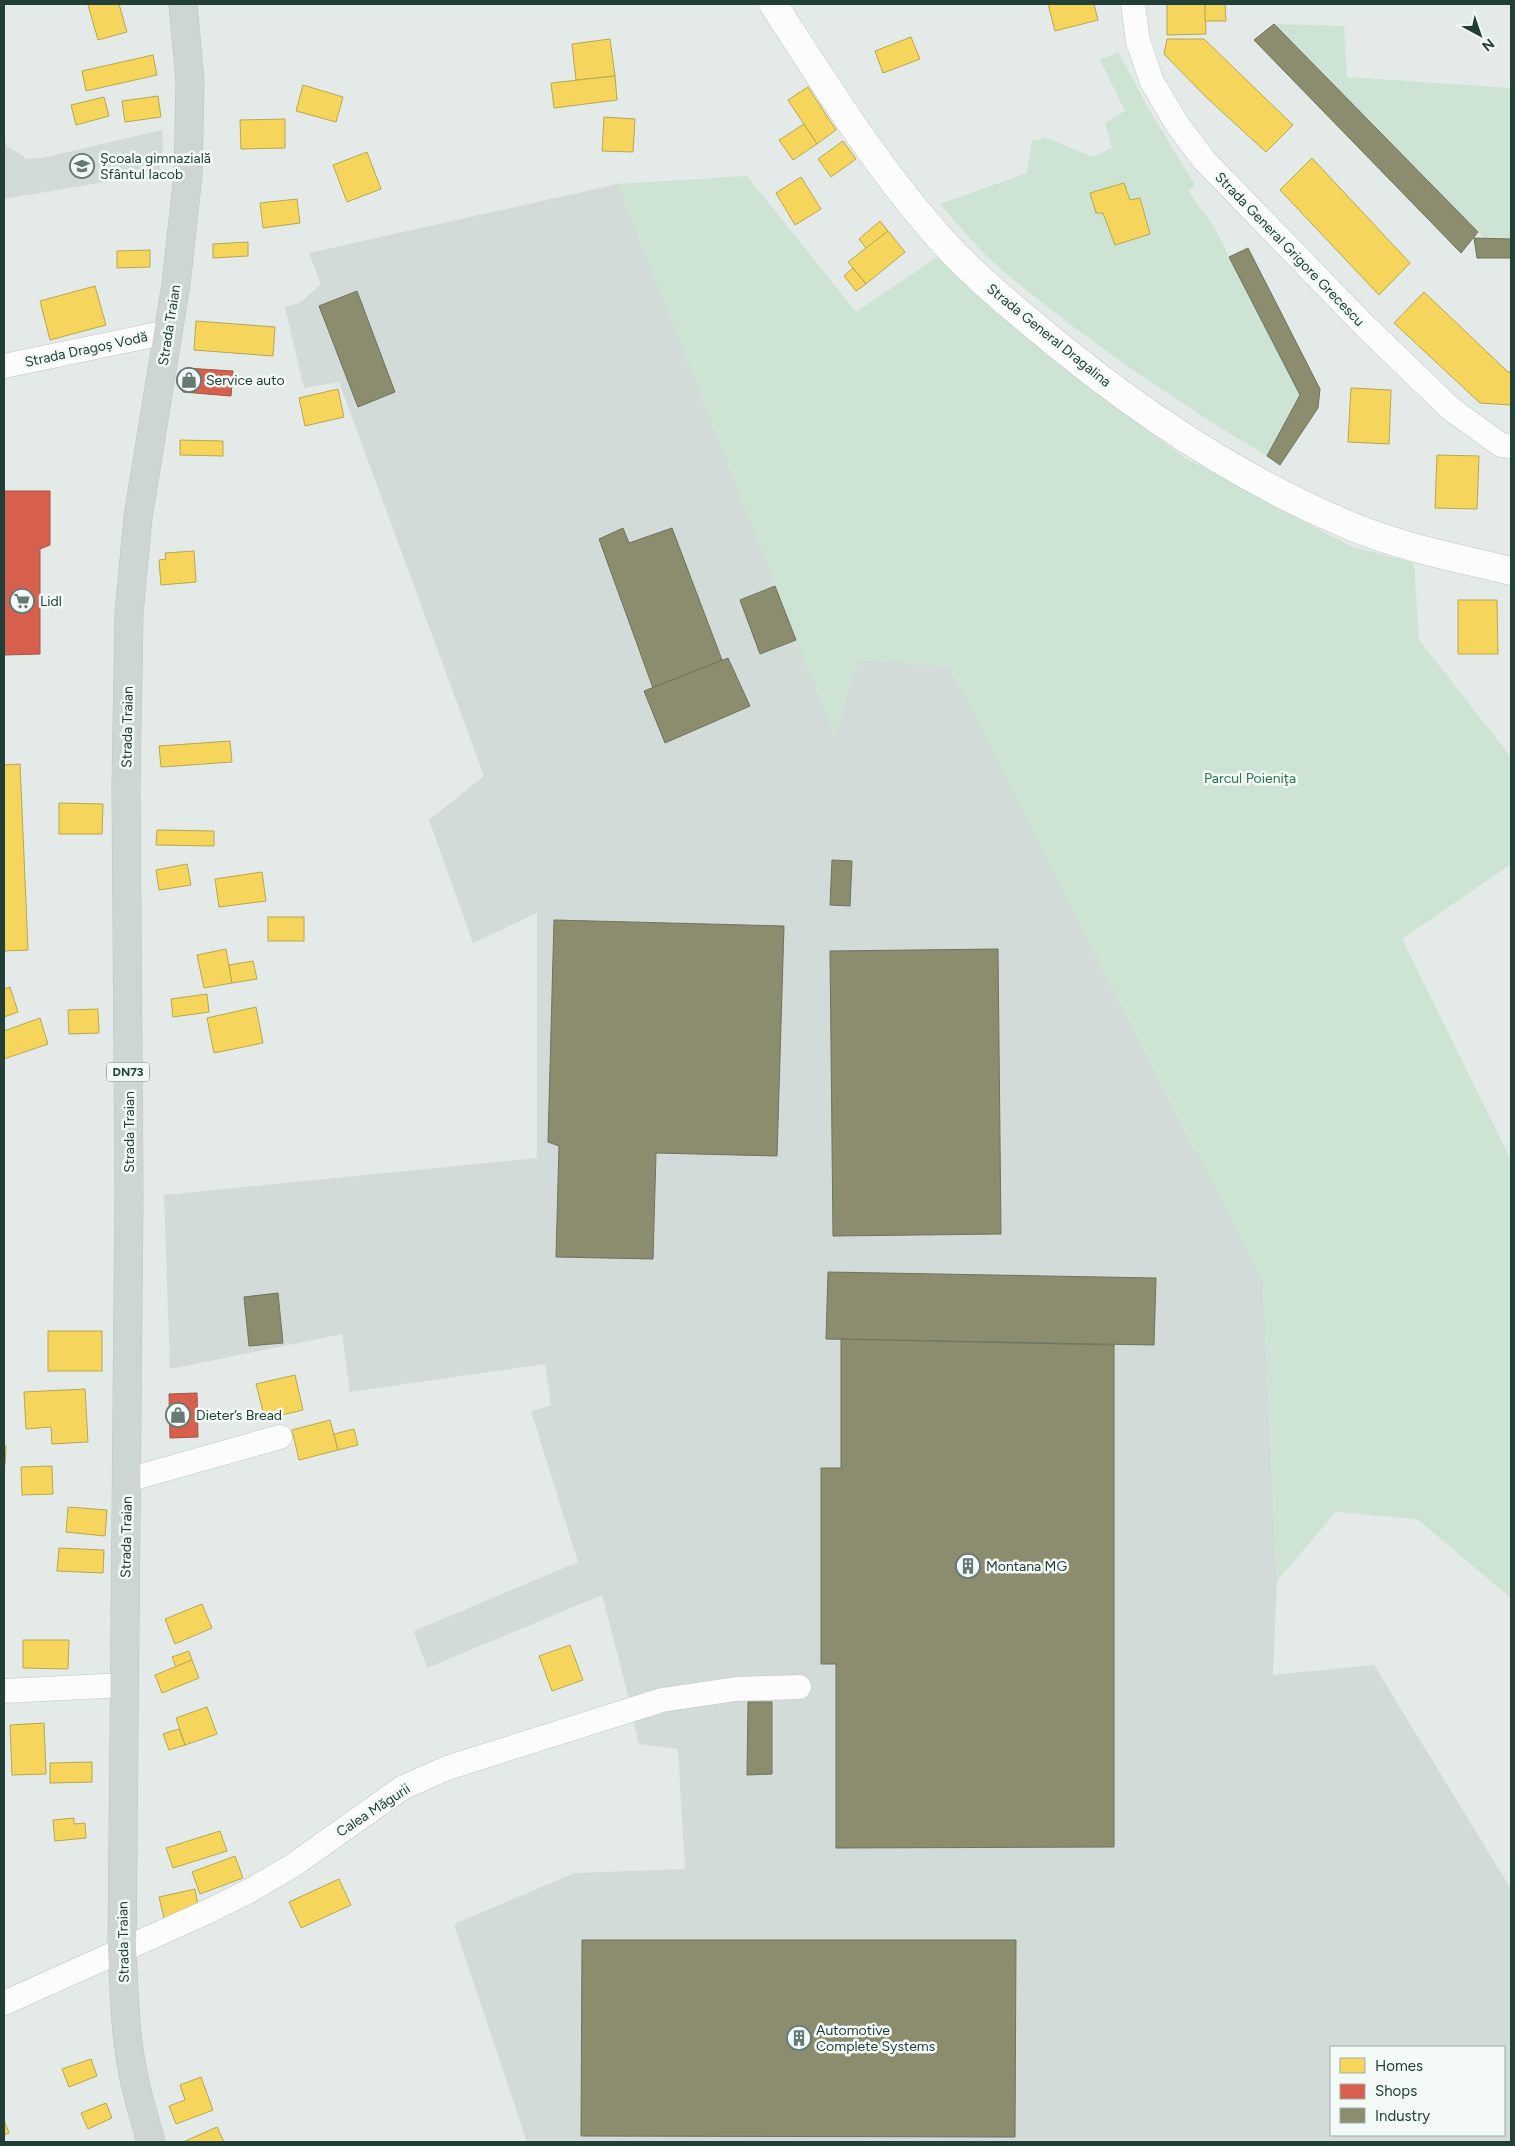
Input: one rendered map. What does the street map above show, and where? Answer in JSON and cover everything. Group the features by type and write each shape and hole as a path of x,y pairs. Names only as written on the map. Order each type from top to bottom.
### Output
{"main road":[{"name":"Strada Traian","path":"150,2142 137,2092 129,2049 122,1950 129,1184 126,778 129,613 138,517 181,246 190,147 190,81 183,4"},
{"name":"Strada General Dragalina","path":"773,4 854,128 932,229 975,273 1083,366 1150,414 1225,461 1302,504 1354,527 1406,546 1511,570"}],"street":[{"name":"Strada General Grigore Grecescu","path":"1133,4 1138,42 1152,82 1177,124 1204,160 1366,326 1451,409 1501,445 1511,446"},
{"name":"Strada Dragoș Vodă","path":"4,366 168,332"},
{"path":"126,1480 280,1437"},
{"path":"4,1691 125,1685"},
{"name":"Calea Măgurii","path":"4,2003 207,1912 250,1890 292,1866 402,1788 447,1768 662,1700 736,1688 799,1688"}],"shaded area":[{"name":"Şcoala gimnazială Sfântul Iacob","path":"162,130 163,146 159,173 4,199 4,139 7,146 27,159 42,158"},
{"path":"618,184 835,736 858,660 949,666 1263,1283 1277,1581 1273,1675 1374,1665 1511,1889 1511,2142 527,2142 454,1924 575,1873 685,1869 678,1749 639,1744 602,1595 427,1668 414,1631 578,1562 531,1411 551,1405 545,1364 350,1392 342,1334 170,1369 164,1195 537,1158 537,913 473,943 429,820 484,776 339,382 304,388 285,307 300,303 321,284 309,253"}],"green space":[{"path":"1274,24 1344,26 1347,77 1511,88 1511,238 1485,239"},
{"path":"1118,52 1151,113 1195,185 1188,191 1214,227 1300,395 1267,456 1161,389 1059,316 994,263 940,204 1027,173 1032,140 1040,140 1044,137 1093,157 1112,148 1105,123 1125,111 1100,60"},
{"name":"Parcul Poieniţa","path":"747,176 856,312 939,256 1065,369 1185,458 1352,547 1414,563 1419,640 1511,757 1511,864 1402,939 1511,1160 1511,1598 1417,1519 1336,1512 1277,1581 1263,1283 949,667 858,660 835,737 618,184"}],"building: Homes":[{"path":"119,4 127,32 98,40 88,5"},
{"path":"1048,4 1094,4 1098,20 1055,31"},
{"path":"1167,4 1205,4 1206,34 1167,35"},
{"path":"1205,4 1225,4 1226,21 1205,21"},
{"path":"911,37 920,59 883,73 875,51"},
{"path":"610,39 615,76 576,80 572,44"},
{"path":"1167,39 1204,39 1293,125 1266,152 1206,97 1164,54"},
{"path":"153,55 157,75 86,91 82,71"},
{"path":"615,76 617,100 554,108 551,83"},
{"path":"303,85 343,97 336,122 296,111"},
{"path":"808,87 836,130 817,144 788,100"},
{"path":"158,96 161,117 125,122 122,101"},
{"path":"104,97 109,116 76,125 71,105"},
{"path":"604,117 635,119 633,152 602,151"},
{"path":"285,119 285,148 241,149 240,120"},
{"path":"804,124 817,144 793,160 779,140"},
{"path":"843,141 856,159 831,177 818,159"},
{"path":"367,152 381,189 347,202 333,165"},
{"path":"1312,158 1410,263 1379,295 1280,190"},
{"path":"801,177 821,209 795,225 776,193"},
{"path":"1124,183 1130,200 1140,198 1150,234 1115,245 1103,213 1096,213 1090,193"},
{"path":"297,199 300,223 263,228 260,203"},
{"path":"880,221 888,231 866,248 859,239"},
{"path":"888,231 905,252 866,284 848,262"},
{"path":"248,242 248,256 213,258 213,244"},
{"path":"150,250 150,267 117,268 117,251"},
{"path":"853,268 866,284 856,291 844,276"},
{"path":"95,286 106,325 50,340 40,301"},
{"path":"1424,292 1508,372 1511,372 1511,405 1480,403 1394,323"},
{"path":"196,321 275,327 273,356 194,350"},
{"path":"1351,388 1391,390 1389,444 1348,442"},
{"path":"338,389 344,417 305,426 299,398"},
{"path":"180,440 223,441 223,456 180,455"},
{"path":"1437,455 1479,456 1477,509 1435,508"},
{"path":"194,551 196,582 161,585 159,560 166,559 165,553"},
{"path":"1458,600 1497,600 1498,654 1458,654"},
{"path":"230,741 232,762 161,767 159,746"},
{"path":"20,764 28,950 4,951 4,765"},
{"path":"59,803 103,804 102,834 59,834"},
{"path":"157,830 214,831 214,846 156,845"},
{"path":"187,864 191,885 159,890 156,870"},
{"path":"262,872 266,901 219,907 215,879"},
{"path":"268,917 304,917 304,941 268,941"},
{"path":"226,949 232,983 204,988 197,955"},
{"path":"253,961 257,979 232,983 229,965"},
{"path":"10,987 18,1012 4,1017 4,989"},
{"path":"207,994 209,1012 173,1017 171,999"},
{"path":"256,1007 263,1043 214,1053 207,1018"},
{"path":"98,1009 99,1033 69,1034 68,1010"},
{"path":"40,1018 48,1044 4,1059 4,1031"},
{"path":"48,1331 102,1331 102,1371 48,1371"},
{"path":"295,1375 303,1410 265,1419 256,1384"},
{"path":"85,1389 88,1442 52,1444 51,1427 26,1429 24,1392"},
{"path":"330,1420 338,1450 299,1460 292,1430"},
{"path":"354,1429 358,1445 338,1450 334,1434"},
{"path":"4,1446 6,1446 5,1465 4,1465"},
{"path":"52,1466 53,1494 22,1495 21,1467"},
{"path":"68,1507 107,1510 105,1536 66,1532"},
{"path":"59,1548 104,1550 103,1573 57,1571"},
{"path":"202,1604 212,1628 175,1644 165,1619"},
{"path":"23,1640 69,1640 68,1669 23,1668"},
{"path":"570,1645 583,1680 552,1691 539,1656"},
{"path":"189,1651 192,1660 176,1667 172,1657"},
{"path":"192,1660 199,1678 162,1693 155,1675"},
{"path":"207,1707 217,1734 185,1745 176,1718"},
{"path":"44,1723 46,1774 12,1775 10,1725"},
{"path":"179,1729 185,1745 169,1750 163,1734"},
{"path":"92,1762 92,1782 50,1783 50,1763"},
{"path":"74,1818 74,1824 85,1823 86,1838 55,1841 53,1820"},
{"path":"220,1831 227,1851 173,1868 166,1848"},
{"path":"235,1856 243,1878 200,1894 192,1872"},
{"path":"339,1879 351,1905 301,1928 289,1902"},
{"path":"195,1889 199,1911 164,1918 159,1897"},
{"path":"91,2059 97,2076 69,2087 62,2069"},
{"path":"201,2077 213,2110 176,2124 169,2106 185,2100 180,2085"},
{"path":"106,2103 112,2118 88,2129 81,2113"},
{"path":"4,2120 9,2133 4,2135"},
{"path":"217,2127 224,2142 183,2142"}],"building: Shops":[{"path":"185,368 233,371 231,396 183,392"},
{"name":"Lidl","path":"4,491 50,491 50,545 40,549 40,654 4,655"},
{"path":"197,1393 198,1437 170,1438 169,1394"}],"building: Industry":[{"path":"1274,24 1478,232 1461,253 1254,40"},
{"path":"1474,238 1511,239 1511,258 1477,258"},
{"path":"1248,248 1320,389 1318,408 1280,465 1267,456 1300,395 1229,257"},
{"path":"357,291 395,392 358,407 319,306"},
{"path":"623,528 629,543 672,528 722,660 653,688 599,539"},
{"path":"775,586 796,640 760,654 740,600"},
{"path":"728,658 750,706 665,743 644,691"},
{"path":"832,860 852,861 850,906 830,905"},
{"path":"554,920 784,926 777,1156 656,1153 653,1259 556,1257 559,1146 548,1142"},
{"path":"998,949 1001,1234 833,1236 830,951"},
{"path":"828,1272 1156,1278 1154,1345 826,1339"},
{"path":"278,1293 283,1343 249,1346 244,1297"},
{"name":"Montana MG","path":"841,1339 1114,1345 1114,1847 836,1848 836,1664 821,1664 821,1468 841,1468"},
{"path":"748,1702 772,1702 772,1774 747,1775"},
{"name":"Automotive Complete Systems","path":"582,1940 1016,1940 1015,2137 581,2136"}],"place":[{"name":"Şcoala gimnazială Sfântul Iacob","path":"82,166"},
{"name":"Service auto","path":"189,380"},
{"name":"Lidl","path":"22,601"},
{"name":"Dieter’s Bread","path":"178,1415"},
{"name":"Montana MG","path":"968,1566"},
{"name":"Automotive Complete Systems","path":"799,2038"}]}
